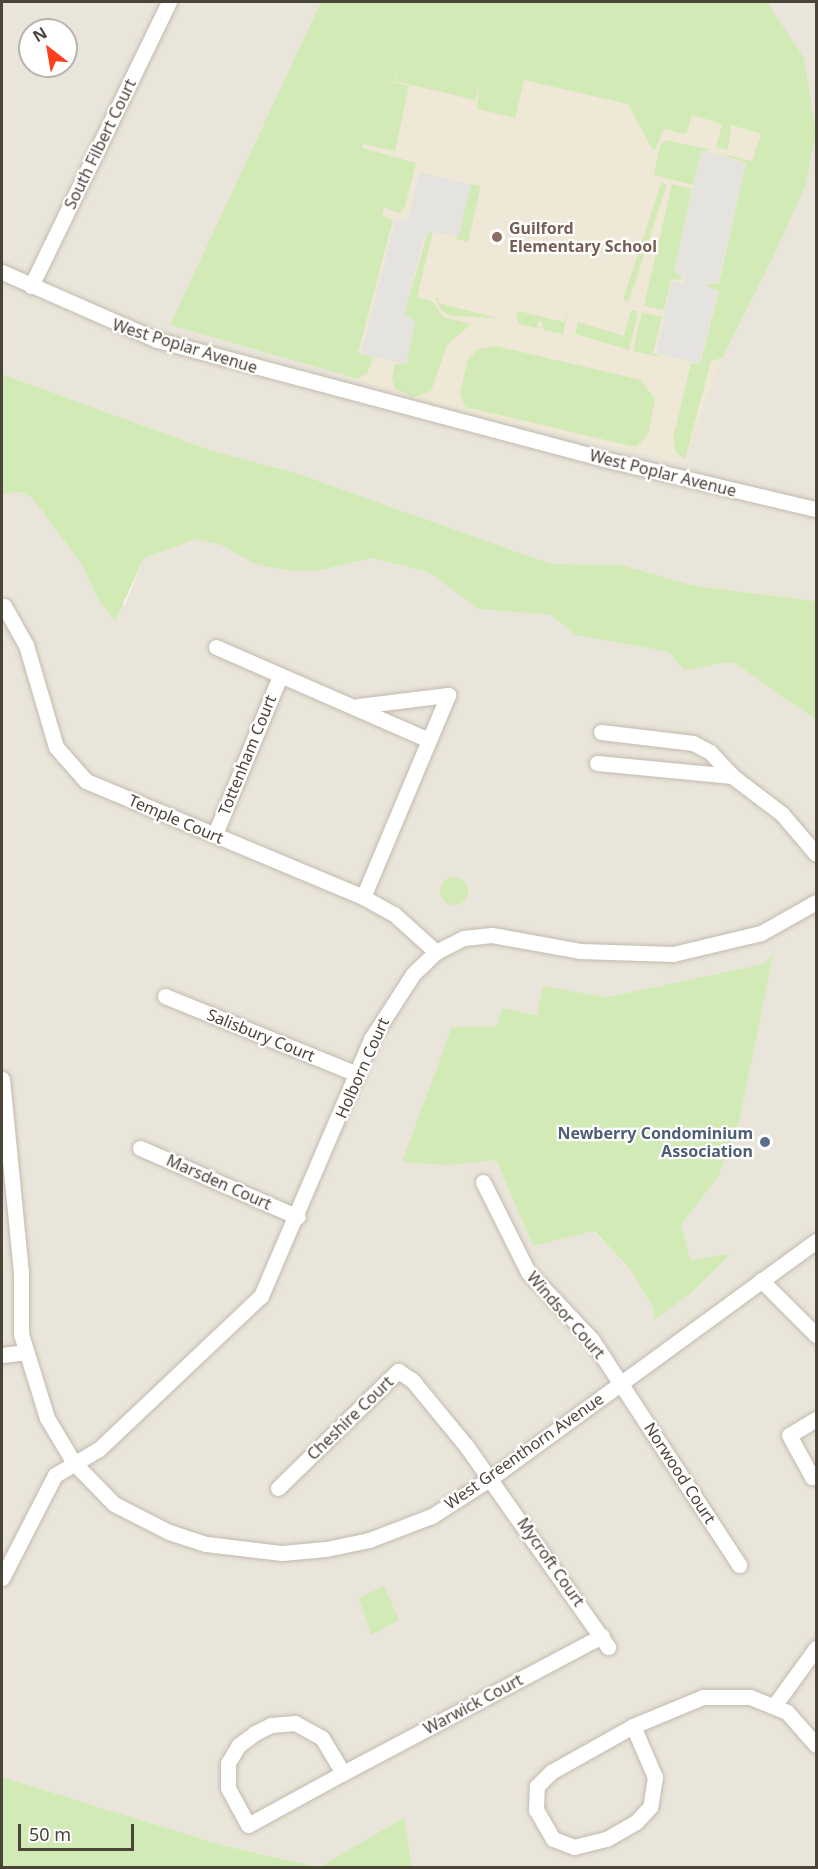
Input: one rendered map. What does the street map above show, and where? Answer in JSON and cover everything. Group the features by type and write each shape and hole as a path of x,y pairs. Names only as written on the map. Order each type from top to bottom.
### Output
{"street":[{"name":"South Filbert Court","path":"31,286 170,2"},
{"name":"West Poplar Avenue","path":"2,272 157,340 375,401 814,508"},
{"path":"814,508 816,492"},
{"name":"Temple Court","path":"3,606 26,645 56,747 66,763 86,781 363,897 394,914 436,952"},
{"name":"Tottenham Court","path":"216,647 280,676 358,706 429,740"},
{"name":"Tottenham Court","path":"215,834 280,676"},
{"name":"Tottenham Court","path":"358,706 448,694 363,897"},
{"path":"601,732 693,743 710,752 732,776 782,814 816,854"},
{"path":"597,763 732,776"},
{"name":"Holborn Court","path":"2,1578 55,1475 99,1449 261,1296 298,1217 357,1074 391,1005 413,974 436,952 464,938 492,935 580,951 673,954 762,933 816,902"},
{"name":"Salisbury Court","path":"165,996 357,1074"},
{"name":"West Greenthorn Avenue","path":"2,1079 25,1352 46,1419 74,1463 114,1504 170,1533 241,1551 282,1553 327,1549 401,1529 491,1478 816,1241"},
{"name":"Marsden Court","path":"140,1148 298,1217"},
{"name":"Windsor Court","path":"483,1182 528,1272 592,1340 621,1382"},
{"path":"761,1280 816,1335"},
{"path":"2,1355 25,1352"},
{"name":"Cheshire Court","path":"278,1488 398,1371 412,1380 491,1478"},
{"name":"Norwood Court","path":"621,1382 739,1565"},
{"path":"816,1419 789,1435 812,1477 816,1474"},
{"name":"Mycroft Court","path":"491,1478 605,1641"},
{"name":"Warwick Court","path":"343,1773 315,1732 295,1723 281,1723 239,1744 226,1777 248,1825 343,1773 605,1641"},
{"path":"776,1703 816,1648"},
{"path":"633,1726 654,1777 650,1807 636,1822 606,1839 574,1847 553,1839 536,1810 537,1786 551,1772 633,1726 703,1697 750,1696 776,1703 816,1745"}],"shaded area":[{"path":"2,2 816,2 816,601 695,586 621,565 551,564 299,474 210,450 2,374"},
{"name":"Guilford Elementary School","path":"321,2 767,2 804,58 816,133 805,187 718,367 684,463 484,417 170,325"},
{"path":"702,150 746,163 718,281 704,284 718,292 699,364 656,353 672,281 682,283 686,279 674,271"},
{"path":"419,172 471,184 459,236 428,232 424,237 404,314 415,322 406,364 361,354 395,220 407,221"},
{"path":"20,492 32,498 81,563 98,599 125,605 144,558 197,539 224,546 252,563 317,571 372,558 428,572 480,609 551,615 575,635 669,652 712,666 733,662 816,720 816,1867 412,1867 403,1817 321,1867 225,1846 2,1777 2,494","holes":["772,956 740,1118 719,1176 681,1225 691,1260 732,1253 690,1294 654,1319 654,1309 630,1269 593,1231 533,1246 496,1160 503,1008 537,1015 544,986 607,997 763,964"]}],"green space":[{"path":"321,2 767,2 804,58 816,133 805,187 773,257 722,358 711,361 685,459 676,453 673,438 691,363 700,364 719,292 705,285 719,283 746,163 715,152 752,161 761,134 731,125 728,150 716,147 722,124 692,115 686,134 664,129 654,152 628,104 524,80 515,118 477,109 479,85 475,100 395,81 400,58 394,82 409,86 395,151 363,144 363,148 416,163 405,207 399,213 384,207 382,216 393,220 358,353 373,357 368,372 358,379 170,325"},
{"path":"666,140 711,150 702,151 693,185 654,175 660,145"},
{"path":"661,183 667,185 629,302 623,300"},
{"path":"471,184 481,186 468,242 456,239"},
{"path":"672,184 692,189 674,271 684,279 671,280 664,310 644,306"},
{"path":"428,232 433,232 417,297 432,301 443,317 471,324 447,345 431,391 414,397 395,389 392,378 395,364 406,363 415,322 404,314"},
{"path":"435,298 439,298 438,303 501,319 448,315 440,309"},
{"path":"569,306 563,334 543,330 542,322 538,321 537,328 519,324 516,318 518,311 564,322"},
{"path":"631,310 638,311 629,350 575,334 578,322 624,336"},
{"path":"642,312 662,317 653,353 665,358 633,351"},
{"path":"496,346 641,380 655,399 648,435 637,446 631,446 465,407 460,393 468,359 478,349"},
{"path":"2,374 210,450 299,474 551,564 621,565 695,586 816,601 816,720 733,662 684,670 669,652 575,635 551,615 479,609 428,572 372,558 317,571 287,570 252,563 224,546 197,539 144,558 115,621 98,599 81,563 32,498 20,492 2,494"},
{"path":"454,877 464,881 468,891 464,901 454,905 444,901 440,891 444,881"},
{"path":"773,955 740,1118 719,1176 681,1225 691,1260 732,1253 690,1294 654,1320 654,1309 630,1269 594,1231 533,1246 496,1160 448,1165 402,1162 452,1027 497,1026 502,1008 537,1015 543,986 607,997 763,964"},
{"path":"384,1586 399,1620 371,1635 359,1598"},
{"path":"2,1777 225,1846 320,1867 2,1867"},
{"path":"404,1817 412,1867 320,1867"}],"place":[{"name":"Guilford Elementary School","path":"497,237"},
{"name":"Newberry Condominium Association","path":"765,1142"}]}
